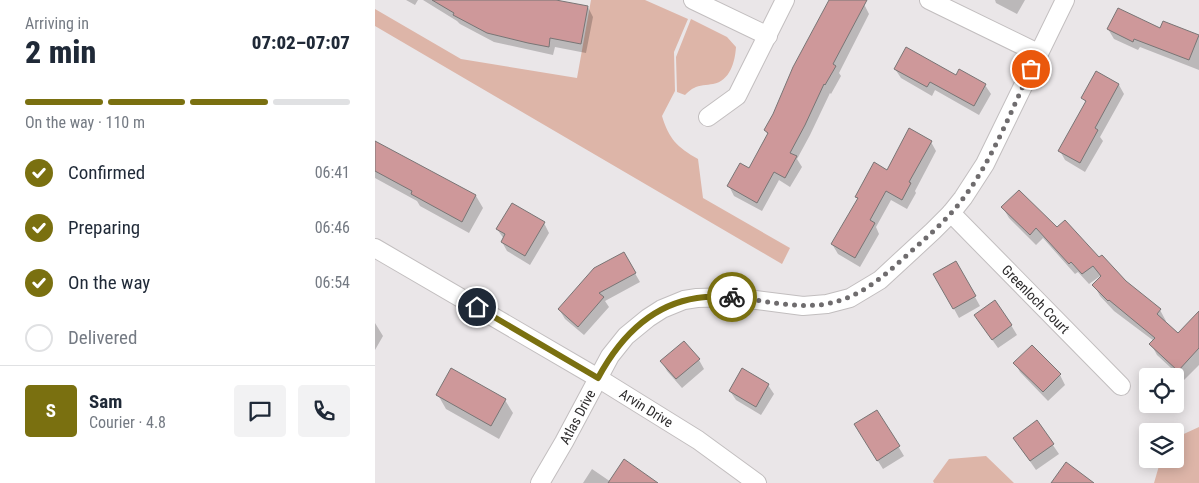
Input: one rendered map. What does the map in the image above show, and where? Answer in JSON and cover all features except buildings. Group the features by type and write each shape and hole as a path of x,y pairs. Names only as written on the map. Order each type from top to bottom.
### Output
{"street":[{"path":"693,0 768,36"},
{"path":"708,117 737,96 785,0"},
{"path":"929,0 1038,53"},
{"name":"Atlas Drive","path":"540,483 610,356 626,336 662,309 685,300 709,296 733,297 803,306 827,304 850,298 880,280 951,213 963,198 985,164 1065,0"},
{"name":"Greenloch Court","path":"951,213 1121,386"},
{"name":"Arvin Drive","path":"375,248 598,378 698,440 757,483"}],"shaded area":[{"path":"591,0 645,0 688,19 674,52 675,91 662,116 665,124 675,142 698,159 703,198 790,248 782,264 375,26 375,9 461,59 577,78"},
{"path":"691,19 727,37 736,47 733,65 724,79 713,84 696,87 685,95 677,92 676,57"},
{"path":"1199,427 1199,483 1154,483 1158,468 1184,468 1184,434"},
{"path":"986,456 1014,483 934,483 933,481 949,459"}],"way so far":[{"path":"732,297 803,306 827,304 850,298 880,280 933,231 963,198 985,164 1031,69"}],"route":[{"path":"477,307 598,378 610,356 626,336 662,309 685,300 709,296 732,297"}]}
